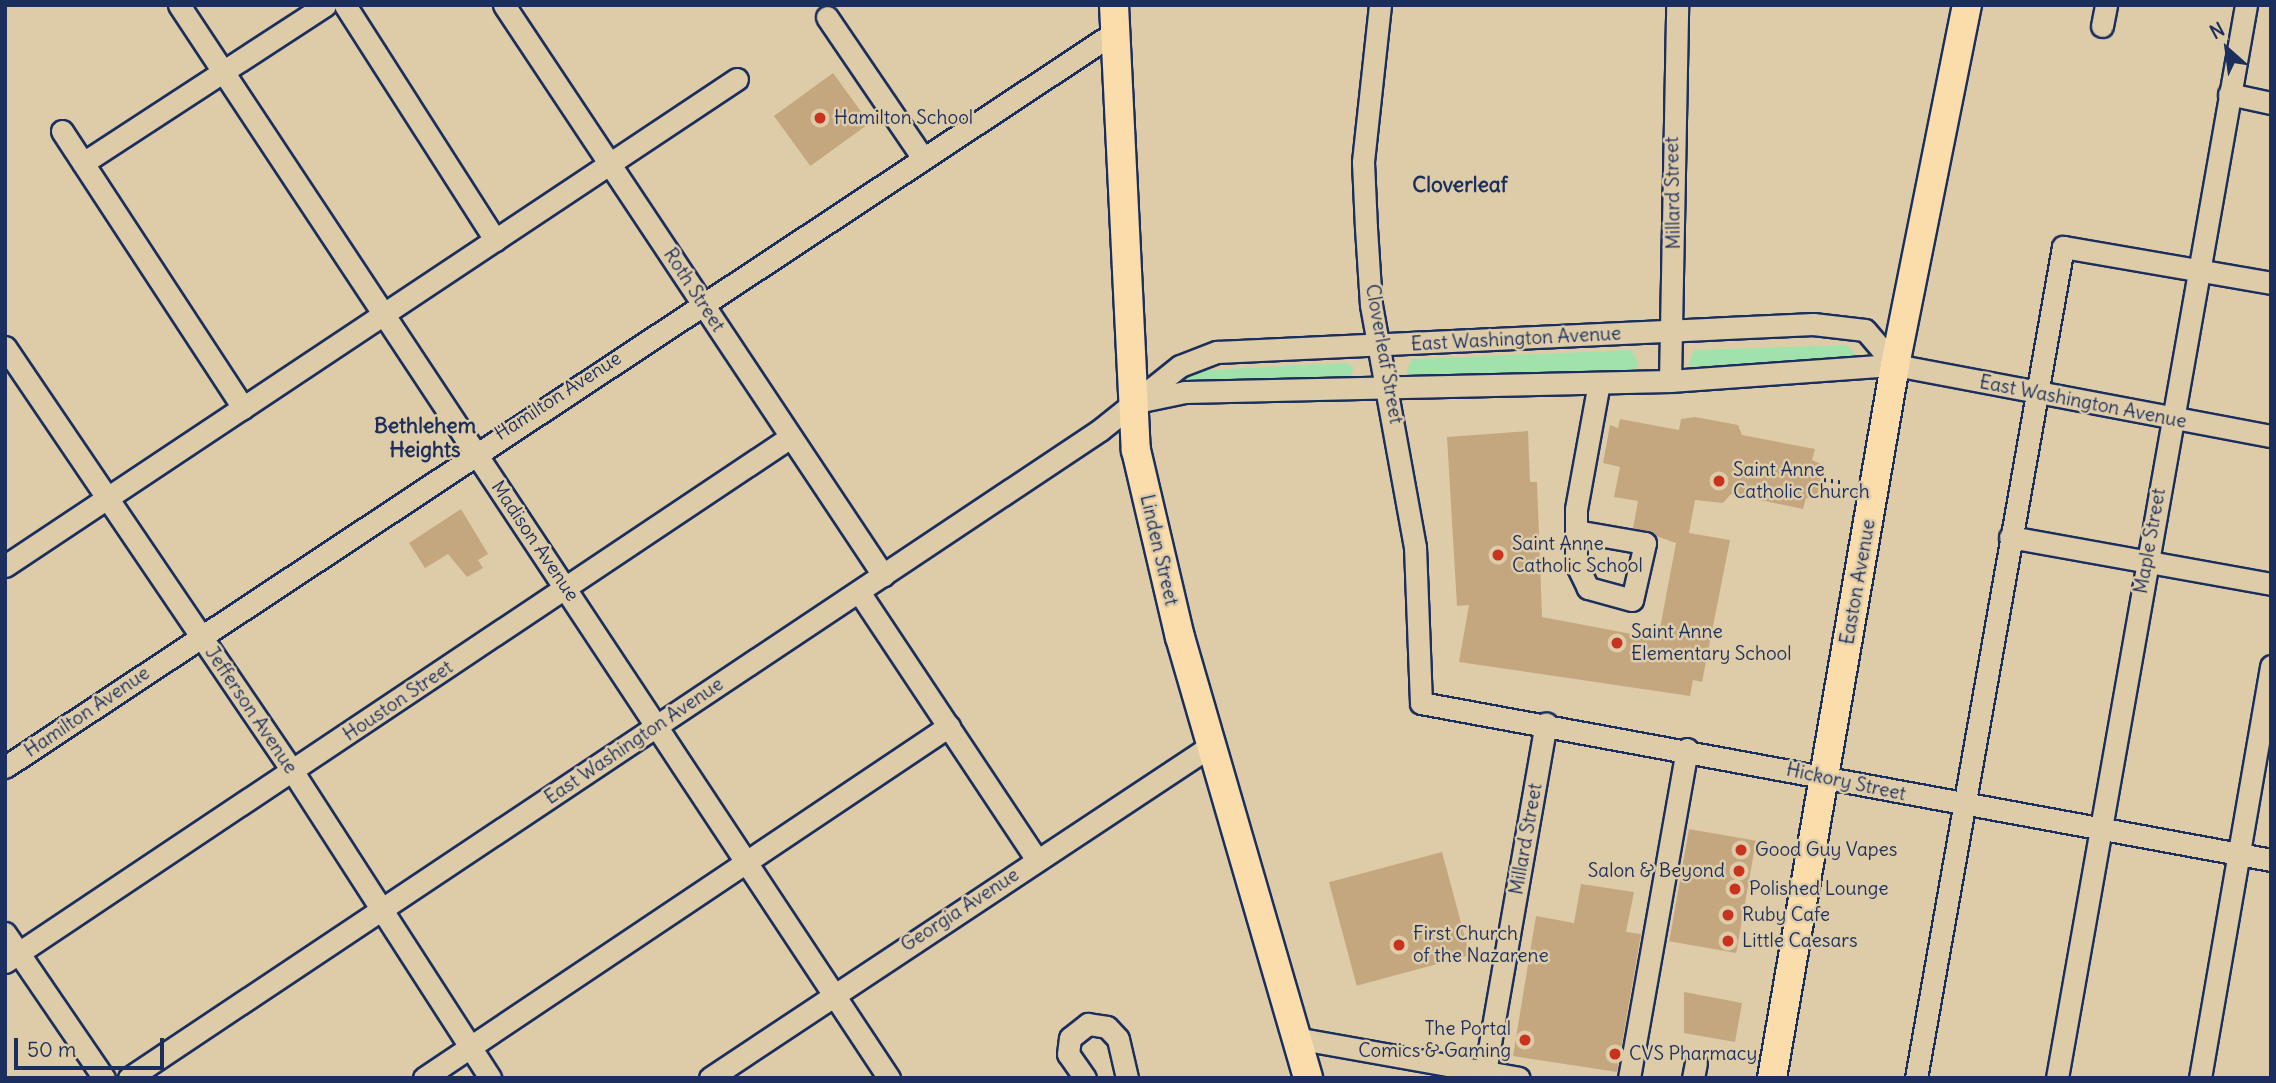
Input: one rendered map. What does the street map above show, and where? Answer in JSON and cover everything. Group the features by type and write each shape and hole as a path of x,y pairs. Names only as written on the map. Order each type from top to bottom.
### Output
{"main road":[{"name":"Easton Avenue","path":"1772,1078 1895,365 1967,5"},
{"name":"Linden Street","path":"1115,18 1137,402 1136,450 1151,519 1212,745 1301,1039 1308,1078"}],"street":[{"name":"Madison Avenue","path":"179,5 890,1078"},
{"path":"83,163 325,5"},
{"path":"345,5 495,240"},
{"name":"Roth Street","path":"504,5 702,302 789,438 883,575"},
{"name":"Cloverleaf Street","path":"1380,5 1363,162 1371,305 1391,389 1415,547 1421,703"},
{"name":"Millard Street","path":"1670,381 1677,5"},
{"name":"Maple Street","path":"2057,1078 2246,5"},
{"path":"827,17 923,158"},
{"name":"Hamilton Avenue","path":"5,767 475,451 923,158 1115,18"},
{"path":"5,566 737,79"},
{"path":"2229,94 2271,103"},
{"path":"62,131 243,408"},
{"path":"1916,1078 2063,247 2271,284"},
{"name":"East Washington Avenue","path":"129,1078 859,592 1137,402 1162,377 1217,352 1813,324 1865,330 1895,365"},
{"name":"Jefferson Avenue","path":"5,348 293,772 490,1078"},
{"name":"East Washington Avenue","path":"1137,402 1185,392 1670,381 1895,365 2271,436"},
{"path":"1576,531 1599,383"},
{"name":"Houston Street","path":"12,958 789,438"},
{"path":"2010,537 2271,584"},
{"path":"859,592 1037,860"},
{"path":"2200,1078 2271,666"},
{"name":"Hickory Street","path":"1421,703 1687,749 1826,776 1849,786 2271,860"},
{"name":"Millard Street","path":"1484,1074 1546,723"},
{"path":"424,1078 949,726"},
{"name":"Georgia Avenue","path":"710,1078 1212,745"},
{"path":"1629,1078 1687,749"},
{"path":"5,933 12,958 104,1078"},
{"path":"1085,1078 1068,1054 1070,1038 1088,1024 1107,1027 1118,1039 1127,1078"},
{"path":"1301,1039 1484,1074 1519,1078"}],"path":[{"path":"1824,480 1845,483"}],"green space":[{"path":"1847,345 1858,357 1696,369 1688,364 1694,350"},
{"path":"1632,350 1639,365 1632,373 1414,378 1406,373 1412,359"},
{"path":"1345,363 1354,367 1349,381 1170,384 1189,371"}],"building":[{"name":"Hamilton School","path":"833,73 869,123 810,166 774,116"},
{"name":"Saint Anne Catholic School","path":"1695,417 1738,425 1742,435 1815,449 1812,460 1823,465 1817,498 1806,498 1803,509 1731,494 1723,503 1695,500 1689,533 1730,540 1702,682 1693,680 1690,696 1459,662 1469,605 1457,606 1447,437 1528,431 1530,482 1537,482 1542,617 1658,639 1676,543 1633,528 1638,501 1614,497 1620,467 1603,463 1610,425 1618,428 1620,419 1679,430 1681,419"},
{"path":"461,509 488,554 478,560 483,568 467,577 448,554 425,568 409,543"},
{"path":"1689,829 1756,841 1736,953 1669,941"},
{"name":"First Church of the Nazarene","path":"1442,852 1470,955 1357,986 1329,882"},
{"path":"1581,884 1634,892 1626,932 1641,934 1617,1072 1513,1056 1536,916 1574,923"},
{"path":"1684,992 1742,1003 1735,1042 1684,1033"}],"place":[{"name":"Hamilton School","path":"820,118"},
{"name":"Saint Anne Catholic Church","path":"1719,481"},
{"name":"Saint Anne Catholic School","path":"1498,555"},
{"name":"Saint Anne Elementary School","path":"1617,643"},
{"name":"Good Guy Vapes","path":"1741,850"},
{"name":"Salon & Beyond","path":"1739,871"},
{"name":"Polished Lounge","path":"1735,889"},
{"name":"Ruby Cafe","path":"1728,915"},
{"name":"Little Caesars","path":"1728,941"},
{"name":"First Church of the Nazarene","path":"1399,945"},
{"name":"The Portal Comics & Gaming","path":"1525,1040"},
{"name":"CVS Pharmacy","path":"1615,1054"}],"district":[{"name":"Cloverleaf","path":"1460,185"},
{"name":"Bethlehem Heights","path":"425,438"}]}
